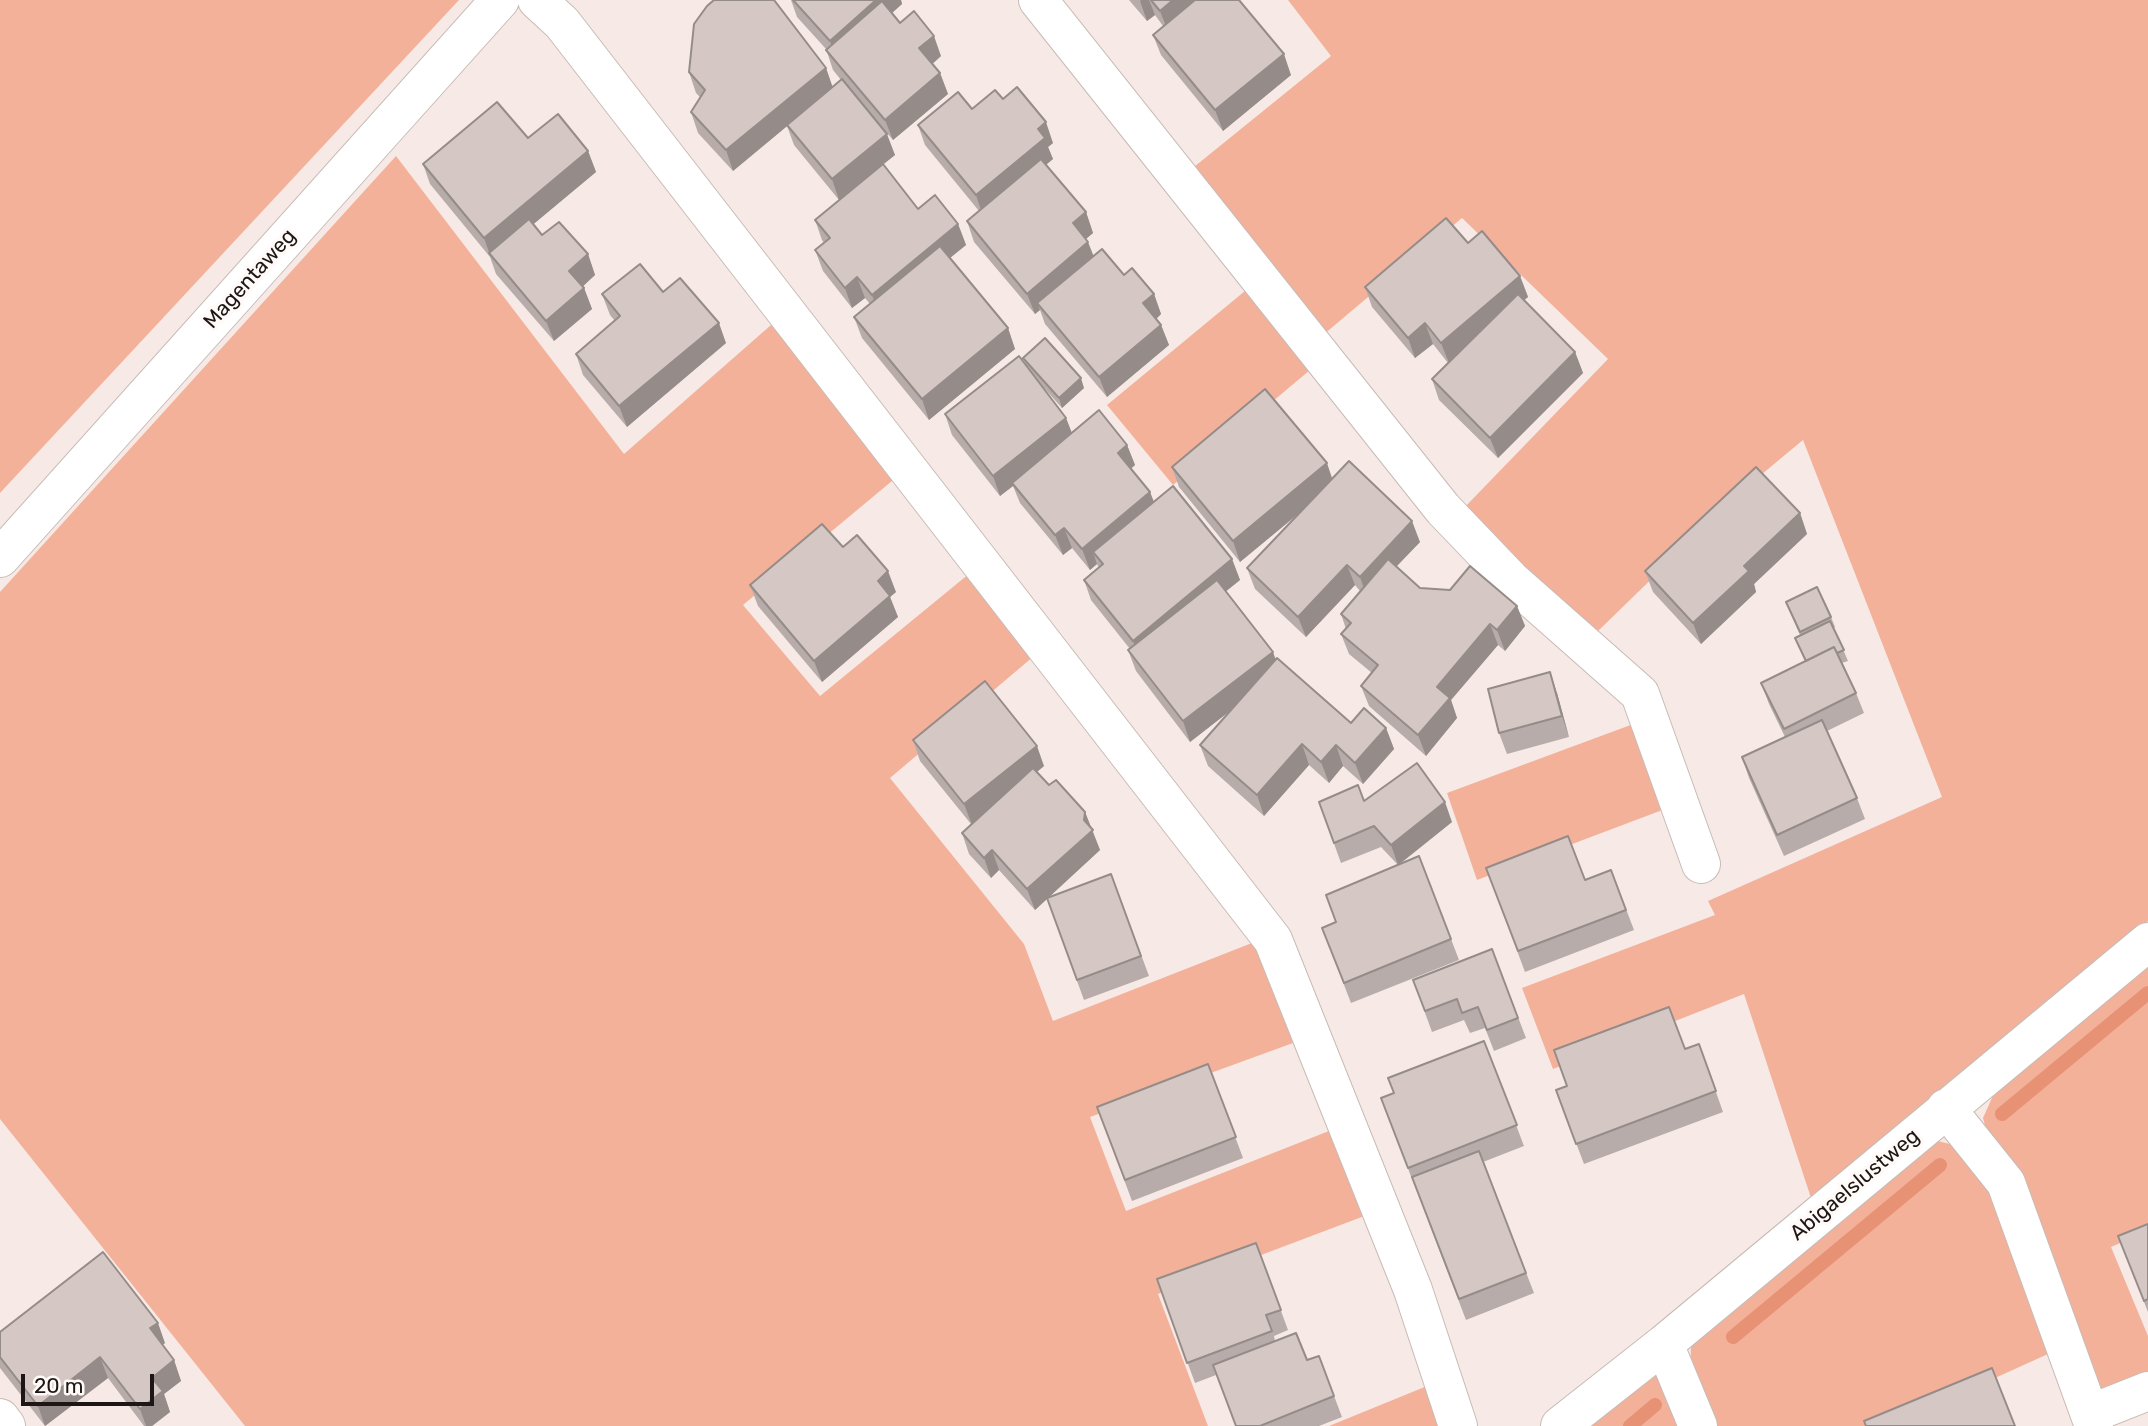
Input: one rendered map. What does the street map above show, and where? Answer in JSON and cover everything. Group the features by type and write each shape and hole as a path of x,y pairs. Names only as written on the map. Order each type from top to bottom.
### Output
{"street":[{"name":"Magentaweg","path":"0,558 500,0"},
{"path":"537,0 562,23 1273,940 1413,1290 1458,1426"},
{"path":"1038,0 1443,509 1511,580 1640,694 1701,864"},
{"name":"Abigaelslustweg","path":"1560,1426 1664,1344 2148,942"},
{"path":"1946,1108 2006,1183 2092,1420 2148,1391"},
{"path":"1664,1344 1698,1426"},
{"path":"0,1418 6,1426"}],"shaded area":[{"path":"0,0 459,0 0,493"},
{"path":"1288,0 2148,0 2148,921 1811,1198 1744,994 1553,1069 1522,988 1715,915 1708,901 1942,797 1803,440 1744,489 1596,633 1462,510 1608,359 1462,218 1323,335 1189,171 1331,56"},
{"path":"396,156 624,454 771,325 898,476 743,605 820,696 970,573 1034,656 890,778 1024,944 1053,1021 1257,941 1293,1043 1090,1117 1126,1211 1334,1129 1367,1215 1158,1294 1208,1426 245,1426 0,1119 0,592"},
{"path":"1251,286 1316,365 1173,485 1107,405"},
{"path":"1636,723 1665,809 1477,880 1447,793"},
{"path":"2148,959 2148,1231 2111,1247 2148,1336 2148,1381 2098,1401 1989,1141 1983,1118 1999,1082"},
{"path":"1929,1139 1950,1144 1989,1191 2048,1354 1889,1426 1714,1426 1692,1367 1695,1331"},
{"path":"1654,1366 1685,1426 1580,1426"},
{"path":"1427,1386 1439,1426 1329,1426"}],"building":[{"path":"714,0 774,0 826,68 726,150 691,112 705,90 689,72 694,24"},
{"path":"793,0 876,0 830,41"},
{"path":"1151,0 1173,0 1160,11"},
{"path":"1195,0 1239,0 1284,54 1215,110 1153,35"},
{"path":"882,1 900,23 914,11 934,36 919,48 940,73 885,120 826,50"},
{"path":"842,79 887,134 832,179 787,125"},
{"path":"1017,87 1046,122 1038,129 1045,138 976,195 918,125 958,92 972,109 995,90 1003,99"},
{"path":"497,102 528,138 558,114 588,151 484,238 423,164"},
{"path":"1041,159 1086,212 1073,223 1088,242 1027,294 967,221"},
{"path":"883,164 918,209 935,195 958,224 872,295 857,277 845,288 815,250 830,238 815,220"},
{"path":"1446,218 1468,243 1482,231 1520,276 1441,343 1425,323 1408,338 1365,287"},
{"path":"529,219 542,235 559,222 588,254 569,271 584,288 546,321 489,253"},
{"path":"940,246 1008,328 922,399 854,317"},
{"path":"1102,249 1124,275 1132,268 1154,294 1143,303 1161,325 1099,377 1037,303"},
{"path":"640,264 663,292 680,278 719,323 619,406 576,354 620,316 602,294"},
{"path":"1518,294 1575,352 1490,438 1432,379"},
{"path":"1045,338 1081,378 1059,398 1023,358"},
{"path":"1019,356 1066,418 993,476 945,414"},
{"path":"1265,389 1327,463 1233,541 1172,467"},
{"path":"1099,410 1127,445 1118,453 1150,492 1082,549 1064,528 1055,535 1012,483"},
{"path":"1349,461 1412,521 1360,577 1347,565 1298,617 1247,568"},
{"path":"1756,467 1800,513 1744,566 1749,571 1693,623 1645,571"},
{"path":"1173,486 1232,559 1133,641 1084,580 1103,564 1093,552"},
{"path":"822,524 843,547 857,535 888,571 878,581 890,596 814,661 750,585"},
{"path":"1388,559 1420,588 1450,590 1470,566 1517,606 1497,630 1490,624 1437,687 1450,698 1418,735 1361,686 1378,665 1341,634 1351,623 1341,614"},
{"path":"1217,580 1273,652 1183,721 1128,650"},
{"path":"1817,587 1831,617 1800,632 1786,602"},
{"path":"1830,621 1844,650 1837,653 1834,647 1806,661 1795,638"},
{"path":"1834,647 1856,693 1784,729 1761,683"},
{"path":"1277,658 1351,723 1364,708 1386,728 1355,763 1336,745 1321,762 1302,744 1257,795 1200,745"},
{"path":"1550,672 1562,716 1499,733 1488,689"},
{"path":"985,681 1037,746 964,804 913,740"},
{"path":"1822,720 1857,798 1777,835 1742,757"},
{"path":"1417,763 1445,802 1391,845 1374,826 1334,843 1319,802 1358,785 1364,801"},
{"path":"1033,768 1049,785 1056,780 1085,812 1084,820 1093,830 1027,889 992,850 984,858 962,833"},
{"path":"1568,836 1585,880 1611,870 1626,910 1518,951 1486,868"},
{"path":"1419,856 1451,939 1344,983 1322,928 1336,922 1326,895"},
{"path":"1111,874 1141,956 1077,980 1047,898"},
{"path":"1492,949 1518,1018 1487,1030 1478,1007 1462,1013 1457,999 1425,1011 1413,980"},
{"path":"1669,1007 1685,1049 1699,1044 1716,1091 1576,1144 1556,1090 1567,1086 1554,1050"},
{"path":"1484,1041 1517,1125 1408,1168 1381,1098 1394,1093 1388,1078"},
{"path":"1208,1064 1236,1137 1125,1180 1097,1107"},
{"path":"1479,1151 1526,1273 1459,1299 1412,1177"},
{"path":"2148,1224 2148,1299 2144,1301 2118,1236"},
{"path":"1256,1243 1281,1310 1266,1315 1272,1331 1187,1363 1157,1279"},
{"path":"103,1252 158,1323 150,1328 174,1360 152,1378 163,1391 140,1409 100,1357 38,1406 0,1357 0,1332"},
{"path":"1296,1333 1307,1360 1319,1356 1334,1396 1260,1426 1236,1426 1213,1365"},
{"path":"1992,1368 2015,1426 1866,1426 1864,1421"}],"waterway":[{"path":"2002,1114 2148,993"},
{"path":"1733,1337 1940,1165"},
{"path":"1630,1426 1655,1405"}]}
